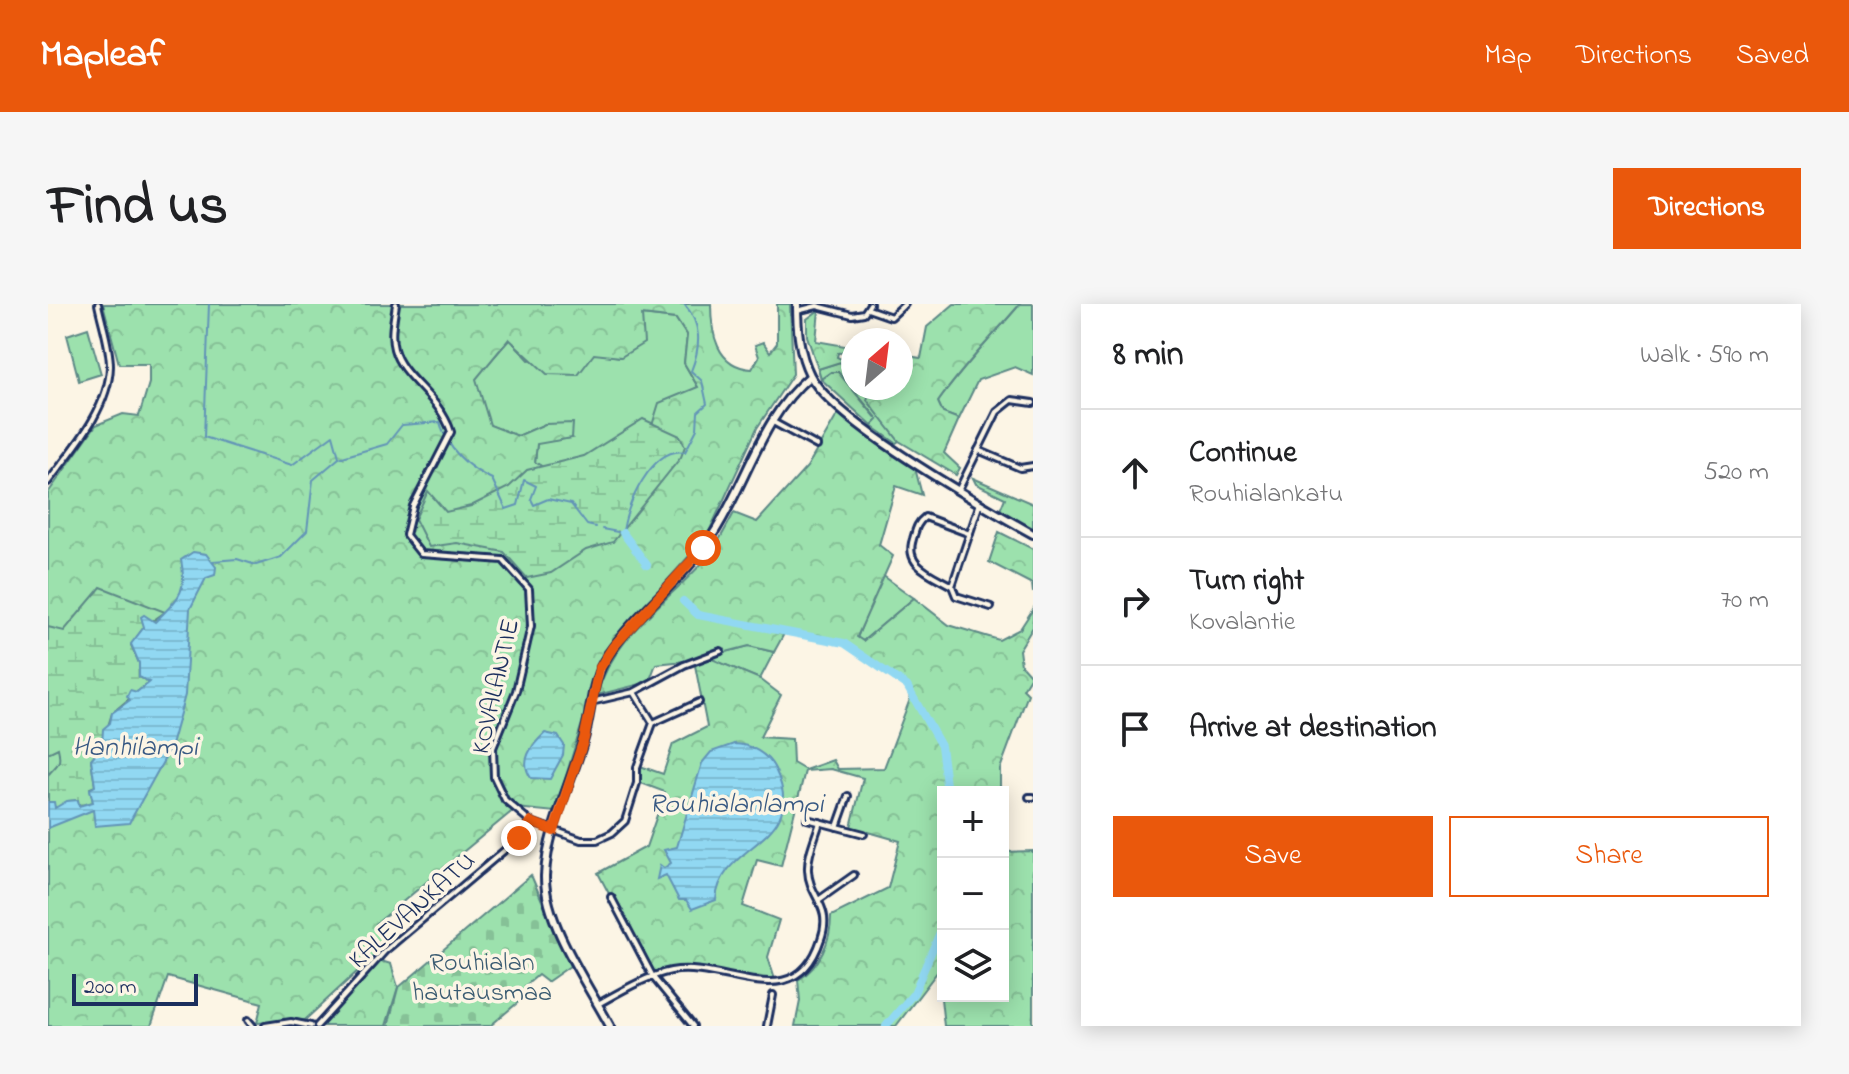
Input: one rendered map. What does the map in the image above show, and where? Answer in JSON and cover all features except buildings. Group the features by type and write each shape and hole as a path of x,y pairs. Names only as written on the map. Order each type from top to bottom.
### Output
{"street":[{"path":"48,482 85,431 106,386 110,364 98,304"},
{"name":"KOVALANTIE","path":"396,304 394,349 404,368 444,411 451,432 413,506 406,535 421,554 503,560 529,589 531,626 516,691 503,717 492,762 494,777 505,800 531,822 590,841 619,828 637,783 637,767 653,723"},
{"path":"905,304 891,317 869,307 852,315 818,305 797,308 799,344 810,376 831,400 876,436 1033,534"},
{"path":"610,1026 549,902 545,877 554,831 584,739 599,669 608,654 681,575 712,536 773,422 810,376"},
{"path":"959,489 1003,404 1012,400 1033,403"},
{"path":"773,422 817,446"},
{"path":"978,450 1020,468 1033,466"},
{"path":"952,586 980,503"},
{"path":"970,534 925,517 918,522 908,551 912,561 952,586 956,596 991,607"},
{"path":"591,702 634,692 684,665 721,651"},
{"path":"634,692 653,723 699,702"},
{"path":"837,827 848,796"},
{"path":"807,819 864,834"},
{"name":"KALEVANKATU","path":"313,1026 385,951 519,838 531,822"},
{"path":"598,1004 653,977 673,971 699,971 756,982 786,981 805,969 821,941 825,909 807,867 820,822"},
{"path":"820,899 854,875"},
{"path":"611,897 653,977 693,1026"},
{"path":"767,1026 773,995"},
{"path":"248,1020 253,1026"},
{"path":"265,1026 291,1022 313,1026"}],"green space":[{"path":"103,304 711,304 714,336 723,355 740,367 752,369 759,357 755,345 763,342 770,352 777,343 777,304 790,304 793,374 757,428 707,536 604,651 555,812 516,808 376,924 387,944 305,1020 257,1023 262,1003 168,977 151,1026 48,1026 48,493 96,425 123,414 139,416 149,383 149,364 119,364","holes":["642,315 676,319 687,336 684,363 698,387 659,403 650,432 548,470 535,462 537,444 572,438 573,423 545,424 518,436 490,425 476,379 509,339 547,374 578,375 594,354 621,357 644,343"]},
{"path":"954,304 1020,304 938,402 943,413 959,419 944,453 960,468 956,475 899,441 867,400 913,400 913,357 921,358 927,327"},
{"path":"1020,304 1033,304 1033,375 1015,367 978,380 959,419 943,413 938,402"},
{"path":"819,310 816,341 841,345 841,353 837,357 841,363 818,369 807,336 807,319"},
{"path":"641,315 676,319 687,336 684,363 698,387 682,396 650,432 548,470 535,463 537,443 572,438 545,424 518,436 489,425 475,378 510,339 529,360 594,353 620,357"},
{"path":"88,328 101,374 79,381 67,335"},
{"path":"840,362 841,376 831,372 821,379 818,369"},
{"path":"831,372 838,372 841,376 841,397 821,379"},
{"path":"844,400 861,400 878,420 872,426"},
{"path":"862,400 868,400 899,441 896,443 872,426 878,419"},
{"path":"839,412 915,468 922,495 896,486 879,545 893,556 857,637 863,641 914,598 949,625 999,640 1020,629 1033,609 1033,627 1019,650 1021,665 1031,676 1023,689 1028,694 1000,769 1000,786 937,786 937,972 896,1026 795,1026 800,1001 798,980 806,975 823,952 831,916 888,888 900,841 851,827 863,778 831,769 805,771 781,866 757,860 743,906 779,920 768,957 776,983 699,972 653,977 598,873 646,847 665,792 641,783 640,766 663,774 673,744 707,727 694,660 656,664 649,682 597,695 604,675 614,656 642,622 709,556 734,513 757,522 807,467","holes":["785,632 844,643 907,686 910,699 884,768 838,769 833,760 805,770 793,763 792,739 760,737 781,695 760,679 707,657 749,646 774,652"]},
{"path":"643,419 680,436 685,446 681,457 613,542 586,550 551,573 527,578 504,552 457,543 429,547 415,519 428,491 446,512 471,506 509,487 527,470 584,456"},
{"path":"973,478 1033,504 1033,531 1000,510 1005,498 976,484"},
{"path":"999,532 1033,549 1033,593 1032,584 989,562"},
{"path":"882,575 914,598 863,641 857,638"},
{"path":"101,587 165,612 144,627 131,645 139,663 139,677 149,682 112,713 102,746 91,759 95,786 90,788 93,802 79,806 78,800 68,801 54,808 48,803 48,775 58,764 59,758 58,748 48,753 48,627 64,631"},
{"path":"749,646 774,652 760,679 706,657"},
{"path":"1033,851 1033,1026 944,1026 941,1002 1009,1002 1009,852"},
{"name":"Rouhialan hautausmaa","path":"531,875 570,966 547,982 538,975 525,986 529,993 490,1026 388,1026 398,988"},
{"path":"378,960 391,964 398,987 386,1026 319,1026"}],"water":[{"name":"Hanhilampi","path":"193,552 206,554 216,567 215,575 206,578 190,609 185,695 170,749 129,823 95,826 93,810 48,828 48,802 54,802 55,808 67,801 78,800 79,806 93,802 90,789 95,786 91,759 102,746 103,729 110,723 112,713 130,700 127,696 130,690 137,692 149,682 139,677 139,663 131,644 144,627 141,617 144,615 155,622 175,601 182,588 181,560"},
{"path":"545,733 558,736 564,745 563,755 550,779 531,778 526,760 531,748"},
{"name":"Rouhialanlampi","path":"734,744 758,751 772,764 783,793 782,812 773,827 732,865 721,880 716,900 692,909 686,900 679,900 666,875 657,879 660,865 664,868 671,863 664,850 677,847 702,763 711,752"}],"waterway":[{"path":"209,304 204,437 292,465 333,435 339,457"},
{"path":"602,529 623,533 629,509 642,480 662,458 685,452 697,429 698,412 707,404 702,381 691,371 698,336 694,319 684,304"},
{"path":"213,561 237,559 256,565 281,557 307,531 313,480 339,458 387,444 402,425 440,422 453,449 475,470 492,479 506,509 518,505 524,480 536,486 531,499 534,505 548,499 571,504 587,525 596,527"},
{"path":"623,533 647,565"},
{"path":"683,601 698,615 844,643 907,686 941,746 946,786"},
{"path":"886,1026 914,993 941,930"}],"route":[{"path":"519,838 531,822 554,831 584,739 599,669 613,647 703,548"}]}
